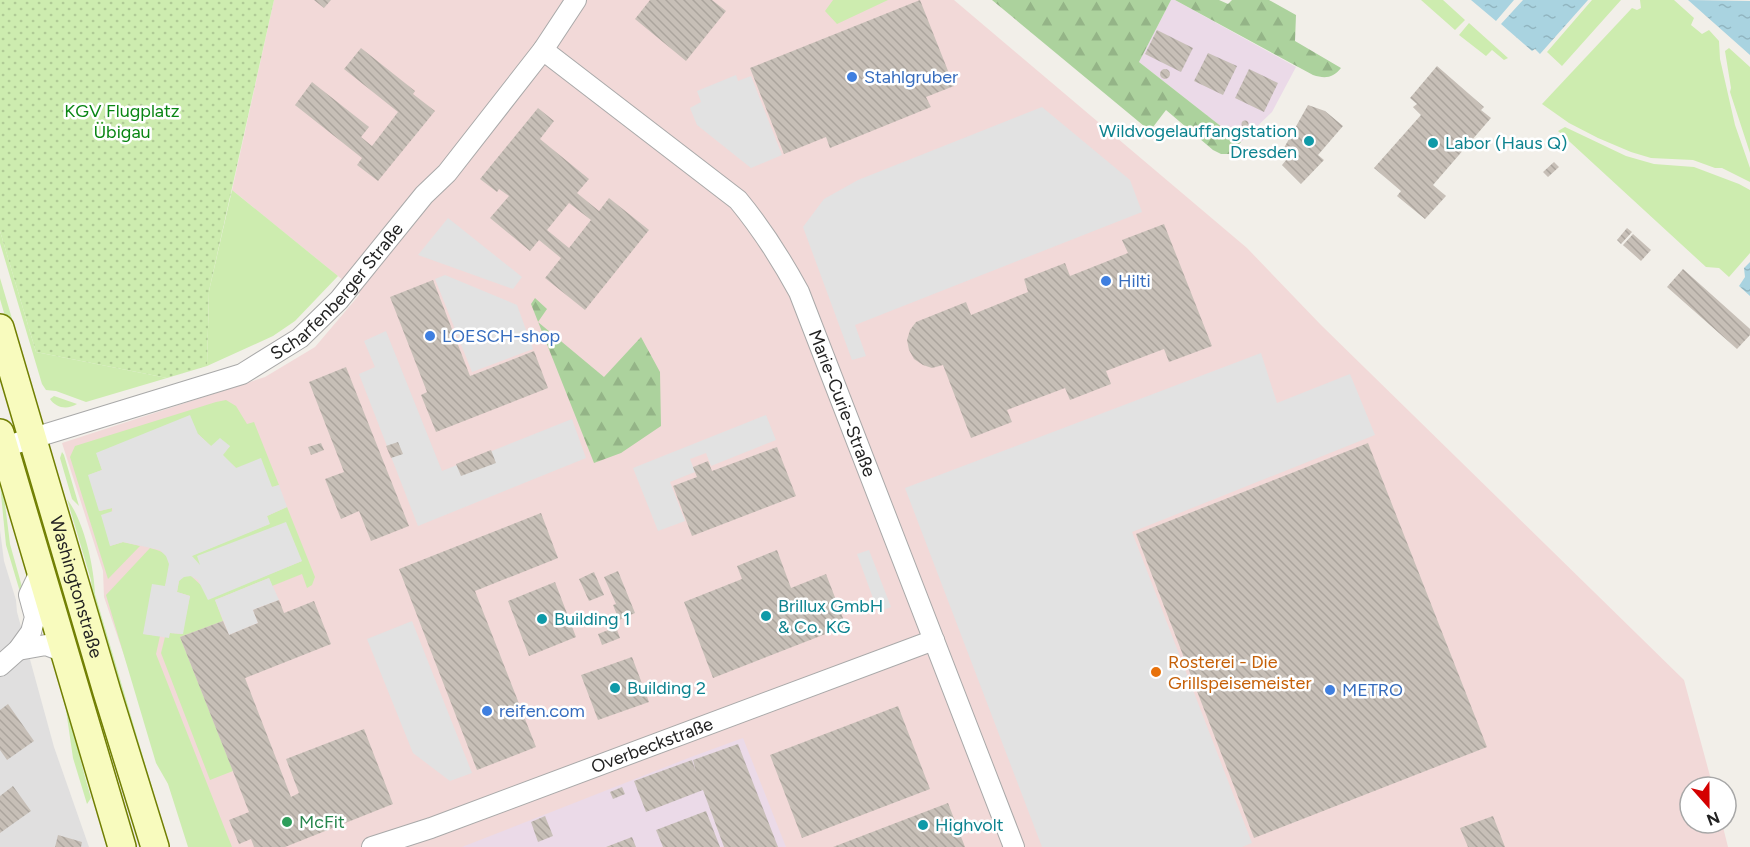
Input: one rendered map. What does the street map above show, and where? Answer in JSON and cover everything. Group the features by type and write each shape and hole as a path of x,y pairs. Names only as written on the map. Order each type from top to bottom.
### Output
{"main road":[{"name":"Washingtonstraße","path":"0,328 155,847"},
{"name":"Washingtonstraße","path":"2,440 122,847"}],"street":[{"name":"Scharfenberger Straße","path":"2,440 33,438 242,374 300,338 339,300 424,195 447,173 543,50 576,0"},
{"name":"Marie-Curie-Straße","path":"543,50 738,200 776,252 799,292 1014,847"},
{"path":"0,666 18,650 31,632 35,617 29,595 40,572"},
{"name":"Overbeckstraße","path":"372,847 431,828 934,640"},
{"path":"18,650 46,645 64,652"}],"shaded area":[{"path":"274,0 954,0 1247,248 1321,325 1684,680 1710,775 1678,775 1678,835 1725,835 1728,847 190,847 104,597 103,571 62,443 265,377 315,347 360,294 232,190"},
{"path":"1171,0 1175,0 1296,67 1272,112 1241,142 1139,62"},
{"path":"736,75 738,81 751,76 782,155 751,168 697,125 690,108 701,102 697,91"},
{"path":"1042,107 1130,180 1142,212 855,325 866,356 852,360 803,227 824,199 858,180"},
{"path":"448,218 522,277 513,289 418,255"},
{"path":"445,275 517,305 533,349 472,372 435,279"},
{"path":"386,331 442,471 572,419 586,458 418,526 359,374 375,367 364,341"},
{"path":"1261,353 1277,403 1350,374 1375,435 1132,532 1252,843 1242,847 1042,847 905,488"},
{"path":"190,415 198,434 211,446 220,438 230,446 223,455 236,468 261,458 272,487 279,485 287,507 267,516 270,524 192,556 200,565 197,556 286,522 302,561 208,600 198,580 191,576 184,577 179,581 177,592 190,596 183,634 170,633 169,638 143,634 152,584 165,586 169,564 166,556 160,550 123,542 110,546 101,515 113,511 112,508 99,511 88,475 102,470 96,453"},
{"path":"766,415 776,440 711,466 706,453 690,459 695,472 670,482 685,521 658,531 633,468"},
{"path":"0,530 4,561 54,747 89,847 0,847"},
{"path":"869,550 891,607 878,612 857,554"},
{"path":"269,578 279,600 253,610 258,623 229,635 215,600"},
{"name":"reifen.com","path":"412,621 472,773 450,781 413,753 367,639"},
{"path":"743,738 786,847 462,847 691,757"}],"green space":[{"name":"KGV Flugplatz Übigau","path":"0,0 274,0 209,291 207,366 167,378 36,352 0,231"},
{"path":"833,0 888,0 837,24 825,11"},
{"path":"992,0 1171,0 1139,62 1241,142 1231,154 1221,154 1213,150 1166,110 1150,131"},
{"path":"1175,0 1219,0 1228,4 1232,0 1269,0 1296,15 1295,41 1341,68 1328,77 1313,75"},
{"path":"1421,0 1443,0 1465,20 1455,30"},
{"path":"1592,0 1621,0 1562,66 1547,52"},
{"path":"1640,0 1674,0 1694,18 1691,25 1702,34 1709,30 1719,41 1720,59 1735,125 1750,168 1750,182 1722,168 1715,168 1693,160 1651,158 1631,152 1569,123 1542,104 1632,8 1637,10 1641,8"},
{"path":"1469,23 1508,58 1504,60 1492,50 1486,56 1459,35"},
{"path":"1729,48 1750,67 1750,153 1730,92 1725,51"},
{"path":"1565,127 1626,156 1654,164 1694,167 1750,190 1750,253 1729,277 1719,268 1706,267 1558,131"},
{"path":"232,190 338,276 295,321 273,336 207,366 209,291"},
{"path":"0,231 36,352 167,378 86,402 56,391 46,390 42,384 0,243"},
{"path":"0,278 31,383 25,385 0,299"},
{"path":"535,298 547,309 538,322 531,304"},
{"path":"538,322 604,377 641,337 660,372 661,426 621,453 594,463"},
{"path":"54,396 77,404 69,407 59,406 50,399"},
{"path":"226,400 236,406 247,424 254,422 279,485 273,487 236,468 222,455 230,446 212,447 198,434 97,454 102,470 89,475 100,511 112,508 110,546 123,542 140,546 108,579 70,457 75,446"},
{"path":"62,452 79,506 72,499 60,458"},
{"path":"26,462 65,596 61,608 24,470"},
{"path":"0,484 4,496 10,544 26,601 23,602 6,545"},
{"path":"67,499 78,519 87,544 93,570 95,594 154,794 134,752 94,612 91,580"},
{"path":"287,507 315,577 312,585 307,588 302,574 272,586 269,578 215,600 223,621 180,637 233,771 210,780 161,653 165,637 170,633 182,634 190,596 177,592 179,581 183,576 191,576 203,587 208,599 302,561 198,556 201,567 191,556 269,524 267,516"},
{"path":"150,548 162,552 169,564 166,584 143,634 160,636 156,654 232,847 188,847 168,784 156,763 106,595"},
{"path":"60,671 91,798 87,804 73,758 66,710 56,672"}],"water":[{"path":"1471,0 1514,0 1496,21"},
{"path":"1523,0 1588,0 1540,54 1535,49 1532,51 1501,24"},
{"path":"1688,0 1750,1 1750,55"},
{"path":"1750,262 1750,296 1739,286 1745,277 1744,268"}],"building":[{"path":"314,0 331,0 324,8"},
{"path":"650,0 712,0 726,11 686,61 635,19"},
{"name":"Stahlgruber","path":"920,0 954,86 926,97 931,107 830,148 826,137 784,154 750,68"},
{"path":"1157,30 1193,48 1181,72 1145,54"},
{"path":"361,48 415,91 413,94 435,111 378,181 357,165 362,158 295,105 312,82 369,127 361,137 372,146 398,112 344,69"},
{"path":"1208,53 1237,66 1223,95 1194,81"},
{"name":"Labor (Haus Q)","path":"1437,66 1484,107 1481,110 1491,118 1433,185 1446,196 1425,219 1397,196 1401,191 1374,168 1421,115 1413,107 1417,104 1410,98"},
{"path":"1165,69 1169,70 1169,78 1165,79 1161,78 1160,74 1161,70"},
{"path":"1249,69 1278,83 1264,112 1235,98"},
{"name":"Wildvogelauffangstation Dresden","path":"1308,105 1325,111 1343,126 1318,155 1324,160 1301,184 1282,165 1287,159 1280,155"},
{"path":"538,108 554,121 540,139 589,179 577,193 599,211 609,198 649,230 585,310 545,278 561,258 539,240 530,251 490,218 509,196 499,189 497,192 480,179","holes":["569,203 591,220 569,248 547,230"]},
{"path":"1245,120 1249,124 1245,128 1241,124"},
{"path":"1554,162 1559,167 1548,177 1543,172"},
{"path":"1164,224 1212,346 1169,362 1164,349 1106,371 1111,384 1070,400 1065,388 1007,410 1012,422 971,438 943,365 932,368 923,365 914,359 909,350 907,340 916,322 966,302 971,315 1028,292 1024,279 1065,263 1070,276 1128,253 1122,240"},
{"path":"1627,228 1632,232 1621,244 1617,240"},
{"path":"1633,234 1651,250 1641,261 1623,245"},
{"path":"1683,269 1750,329 1750,335 1737,349 1667,287"},
{"path":"433,280 470,376 534,351 548,388 436,432 421,395 427,392 390,297"},
{"path":"346,367 409,526 371,541 359,511 341,519 325,479 344,472 309,382"},
{"path":"398,442 403,454 391,458 386,446"},
{"path":"321,443 324,450 311,455 308,447"},
{"name":"METRO","path":"1368,443 1487,747 1254,838 1136,534"},
{"path":"777,447 796,496 692,536 673,486 697,477 693,467 708,461 712,471"},
{"path":"491,450 496,463 461,476 456,464"},
{"path":"541,513 558,558 475,591 536,747 477,770 399,569"},
{"name":"Brillux GmbH & Co. KG","path":"777,550 791,588 826,574 846,626 713,678 684,602 742,579 737,566"},
{"path":"618,571 635,613 619,620 613,605 616,604 604,577"},
{"path":"594,572 604,595 589,601 579,579"},
{"name":"Building 1","path":"555,582 576,637 529,656 508,601"},
{"path":"279,600 284,613 314,601 331,644 245,678 291,797 299,793 286,759 364,729 393,804 285,847 254,847 251,839 239,844 229,820 249,812 180,637 223,621 229,635 258,623 253,610"},
{"path":"616,627 620,638 602,645 598,634"},
{"name":"Building 2","path":"632,657 649,702 598,720 581,675"},
{"path":"8,704 34,741 7,760 0,750 0,710"},
{"path":"898,706 930,789 802,838 770,755"},
{"path":"738,744 778,847 724,847 703,790 646,812 634,781 692,760 696,772 693,760"},
{"path":"13,786 31,811 0,833 0,796"},
{"path":"622,787 625,794 613,799 610,792"},
{"name":"Highvolt","path":"948,803 965,847 833,847"},
{"path":"706,811 720,847 663,847 656,830"},
{"path":"545,816 553,836 538,842 531,822"},
{"path":"1493,816 1505,847 1468,847 1460,828"},
{"path":"58,835 82,842 81,847 55,847"},
{"path":"632,837 636,847 606,847"}],"place":[{"name":"Stahlgruber","path":"852,77"},
{"name":"Wildvogelauffangstation Dresden","path":"1309,141"},
{"name":"Labor (Haus Q)","path":"1433,143"},
{"name":"Hilti","path":"1106,281"},
{"name":"LOESCH-shop","path":"430,336"},
{"name":"Brillux GmbH & Co. KG","path":"766,616"},
{"name":"Building 1","path":"542,619"},
{"name":"Rosterei - Die Grillspeisemeister","path":"1156,672"},
{"name":"Building 2","path":"615,688"},
{"name":"METRO","path":"1330,690"},
{"name":"reifen.com","path":"487,711"},
{"name":"McFit","path":"287,822"},
{"name":"Highvolt","path":"923,825"}]}
